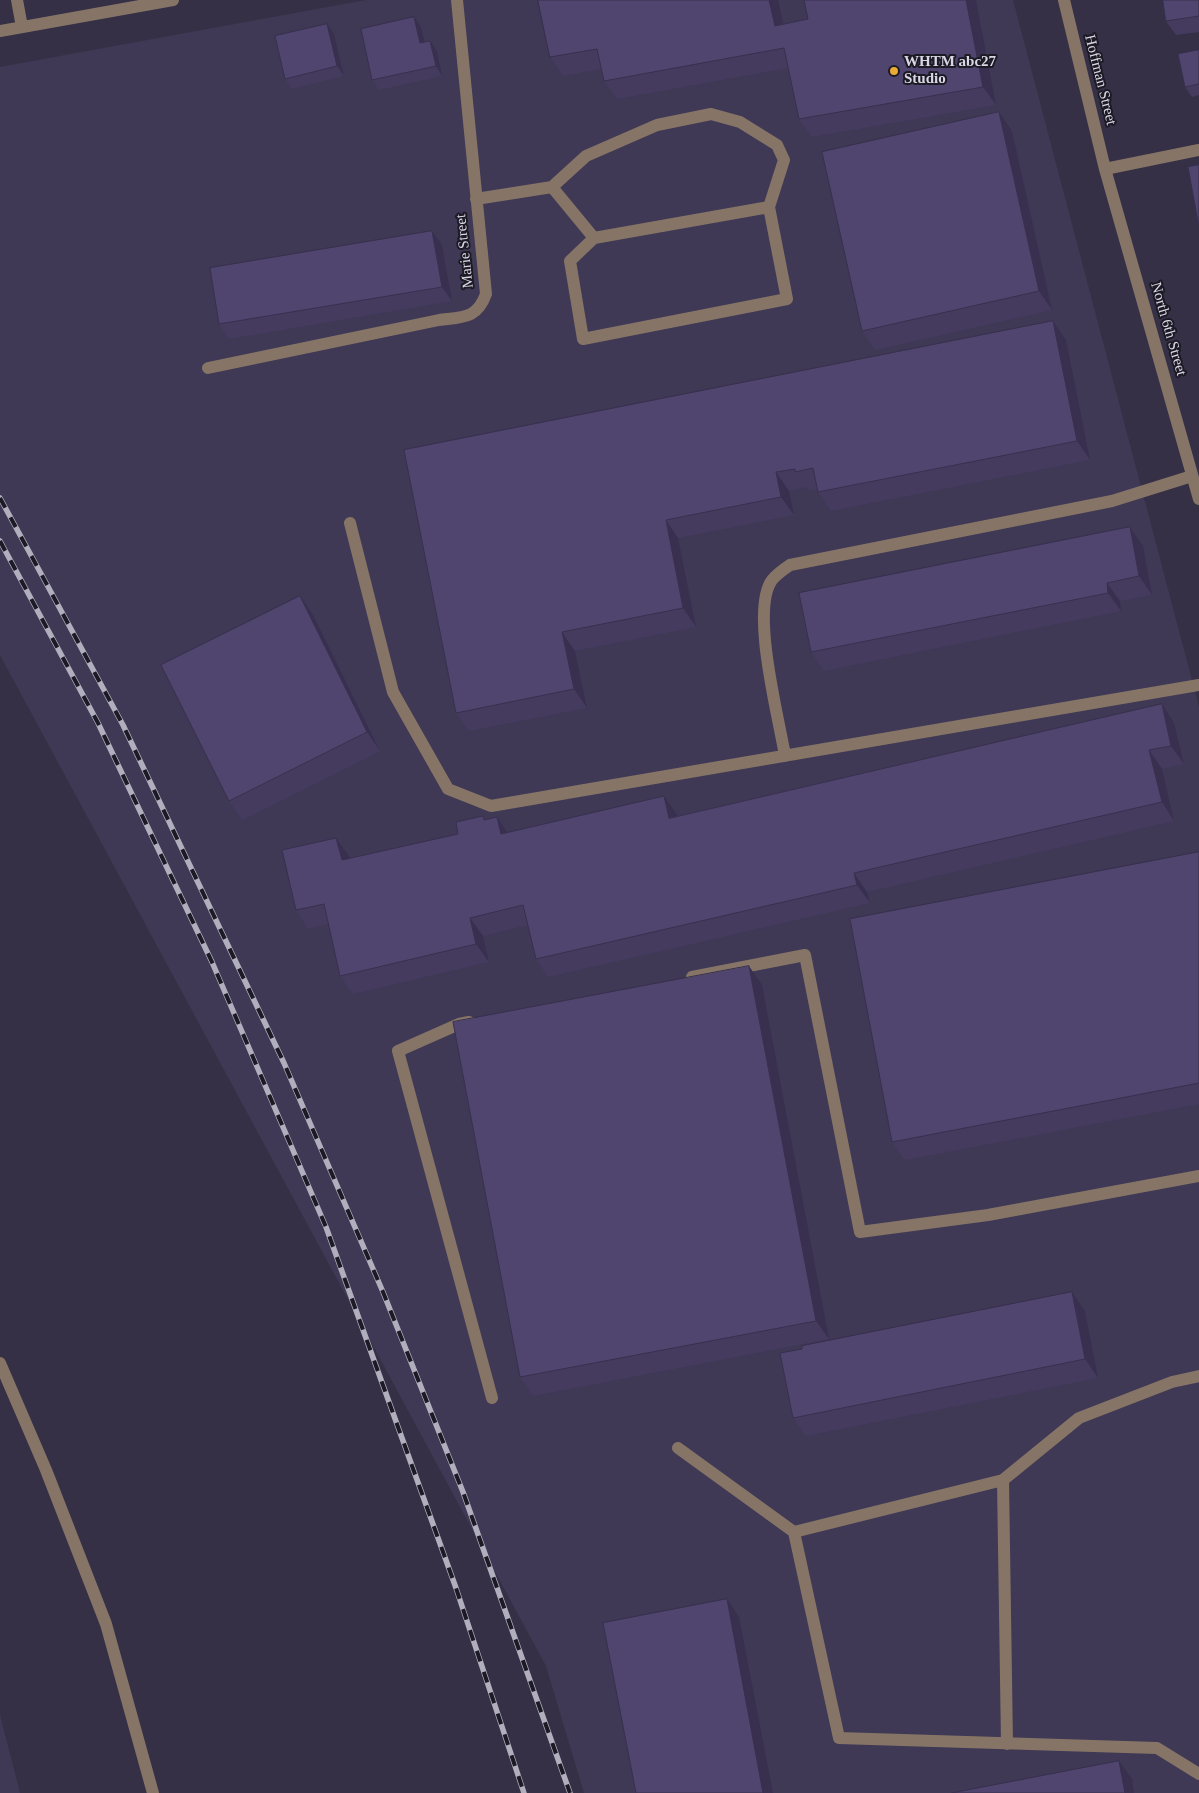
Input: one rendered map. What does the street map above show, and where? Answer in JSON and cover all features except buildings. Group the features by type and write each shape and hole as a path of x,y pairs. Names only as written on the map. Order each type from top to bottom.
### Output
{"street":[{"path":"18,0 22,27"},
{"path":"0,31 173,0"},
{"name":"Marie Street","path":"208,368 439,320 468,317 481,306 486,294 457,0"},
{"name":"Hoffman Street","path":"1064,0 1105,169"},
{"path":"476,198 552,187 586,156 657,125 711,114 740,122 777,145 784,160 769,207 787,299 583,339 570,261 594,238 769,207"},
{"path":"1105,169 1199,150"},
{"name":"North 6th Street","path":"1105,169 1199,499"},
{"path":"552,187 594,238"},
{"path":"785,756 764,635 763,608 772,580 790,565 1112,501 1192,476"},
{"path":"350,523 393,692 448,789 491,806 1199,684"},
{"path":"675,980 804,955 860,1232 988,1215 1199,1176"},
{"path":"478,1021 459,1024 398,1051 492,1398"},
{"path":"0,1363 46,1470 106,1624 154,1793"},
{"path":"794,1532 1003,1480 1079,1418 1172,1382 1199,1376"},
{"path":"678,1448 794,1532 839,1738 1157,1748 1199,1774"},
{"path":"1003,1480 1007,1744"}],"shaded area":[{"path":"366,0 1013,0 1199,707 1199,1793 584,1793 546,1666 0,655 0,67"},
{"path":"0,1715 20,1793 0,1793"}],"railway":[{"path":"0,498 123,725 284,1063 383,1292 463,1492 570,1793"},
{"path":"0,541 98,723 212,962 326,1227 456,1588 524,1793"}],"place":[{"name":"WHTM abc27 Studio","path":"894,71"}]}
